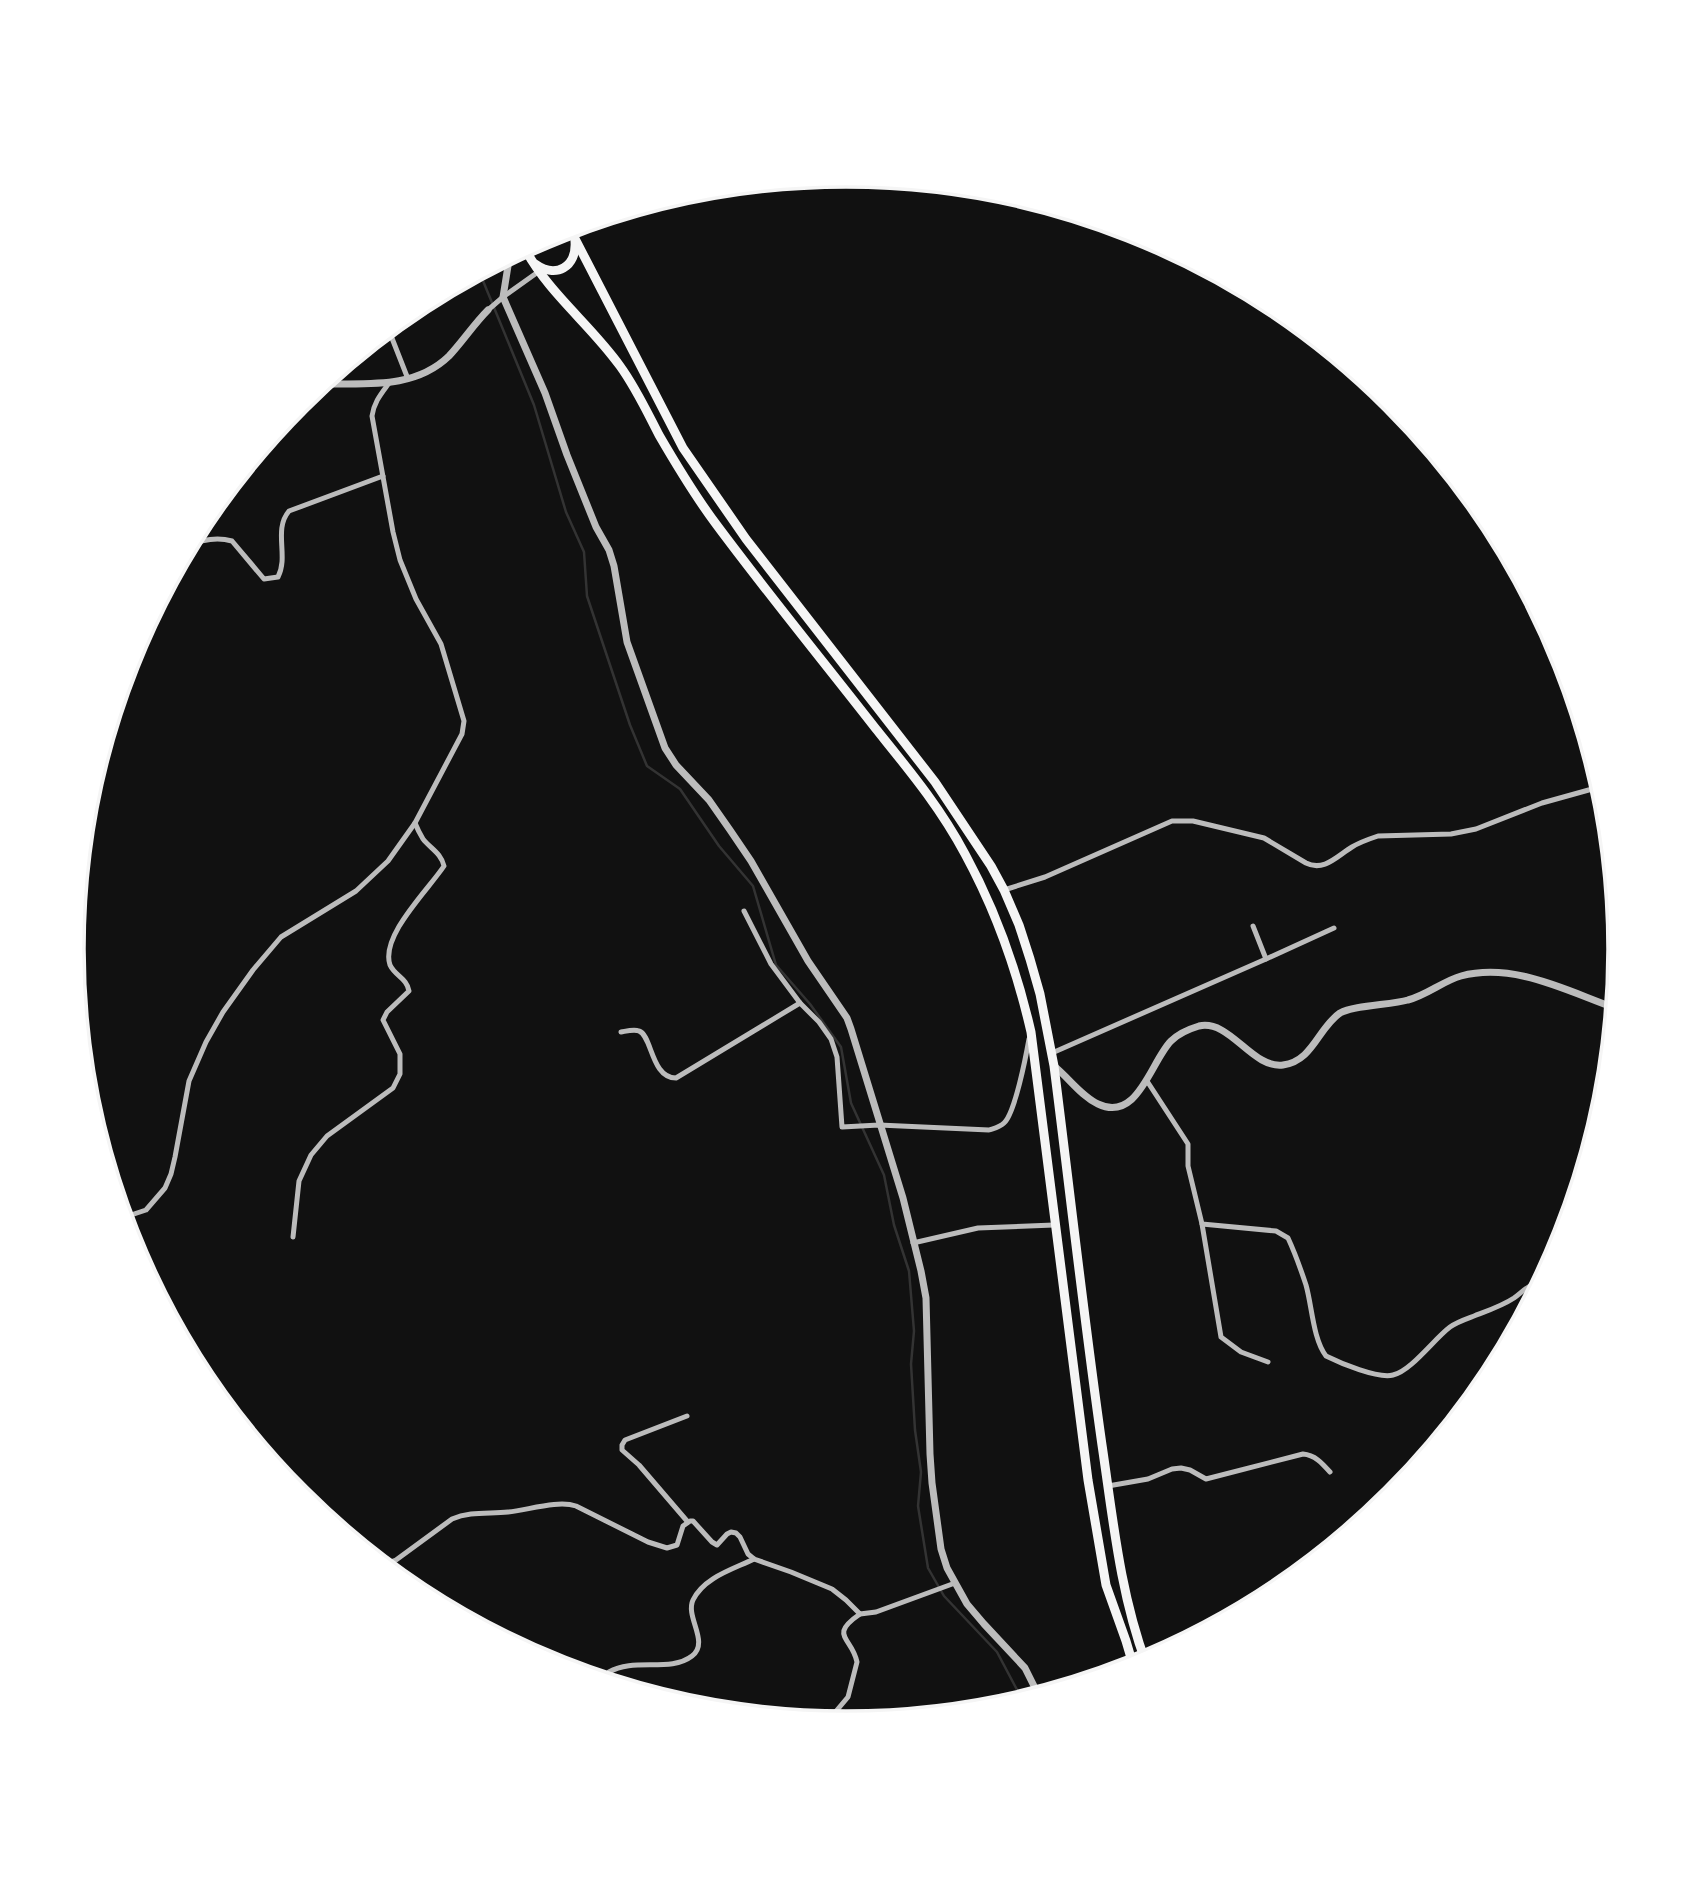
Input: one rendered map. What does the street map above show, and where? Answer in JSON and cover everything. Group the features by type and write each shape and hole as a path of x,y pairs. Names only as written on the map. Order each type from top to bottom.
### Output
{"highway":[{"path":"574,237 683,449 746,539 944,794 1004,890 1030,959 1052,1052 1112,1528 1142,1651"},
{"path":"529,258 545,271 565,268 576,251 573,238"},
{"path":"529,258 538,272 621,367 678,467 714,522 927,792 964,852 985,894 1009,955 1031,1032 1082,1442 1101,1558 1110,1597 1130,1656"}],"street":[{"path":"508,266 499,300 545,393 596,527 605,540 614,566 627,642 665,748 676,765 709,800 737,841 808,961 847,1018 903,1198 926,1298 932,1482 941,1549 947,1568 967,1604 1025,1668 1035,1688"},
{"path":"336,384 389,383 432,369 441,363 488,310 538,272"},
{"path":"392,337 408,379"},
{"path":"132,1215 146,1210 165,1188 176,1157 189,1081 223,1012 281,937 356,891 388,861 415,823 462,734 464,721 441,644 415,598 393,532 372,416 373,407 389,383"},
{"path":"202,542 224,539 232,541 264,579 278,577 281,566 282,518 289,511 383,476"},
{"path":"1004,890 1045,877 1172,821 1193,821 1264,838 1306,863 1317,866 1333,861 1370,838 1451,834 1592,789"},
{"path":"293,1237 299,1181 311,1155 327,1136 393,1088 400,1074 400,1054 383,1020 387,1012 409,991 404,979 390,965 388,952 390,943 414,903 444,866 442,859 423,839 415,823"},
{"path":"744,911 771,964 831,1040 837,1057 842,1127 879,1125 989,1130 1000,1126 1007,1121 1012,1107 1031,1032"},
{"path":"1253,926 1266,959"},
{"path":"1052,1052 1334,928"},
{"path":"1054,1066 1082,1093 1100,1105 1115,1107 1129,1103 1147,1081 1162,1052 1172,1040 1187,1030 1202,1026 1219,1030 1268,1064 1286,1065 1309,1052 1328,1024 1344,1011 1408,1000 1457,977 1471,974 1511,974 1541,981 1606,1005"},
{"path":"621,1032 636,1030 643,1033 653,1057 664,1073 669,1078 676,1078 800,1003"},
{"path":"1147,1081 1188,1146 1188,1166 1202,1224 1221,1337 1241,1352 1268,1362"},
{"path":"1202,1224 1276,1231 1288,1238 1305,1283 1322,1351 1331,1359 1374,1374 1392,1376 1407,1367 1453,1325 1514,1298 1531,1285"},
{"path":"913,1243 978,1228 1054,1225"},
{"path":"687,1416 625,1440 622,1450 639,1465 687,1521 693,1521 712,1542 717,1545 727,1534 736,1533 754,1559 832,1589 860,1614"},
{"path":"1108,1486 1148,1479 1181,1468 1206,1479 1303,1454 1312,1456 1330,1472"},
{"path":"392,1561 452,1519 469,1514 571,1504 667,1548 677,1545 687,1521"},
{"path":"609,1673 620,1667 679,1663 690,1658 696,1652 699,1641 691,1606 693,1599 702,1587 717,1576 754,1559"},
{"path":"836,1712 848,1697 857,1662 844,1636 850,1621 860,1614 876,1612 955,1583"}],"waterway":[{"path":"482,279 534,405 566,512 584,552 587,596 630,725 647,766 680,789 719,846 753,886 776,965 810,1004 841,1047 851,1103 884,1175 894,1225 909,1271 914,1331 911,1364 915,1430 921,1472 918,1506 928,1568 944,1596 997,1652 1018,1692"}]}
